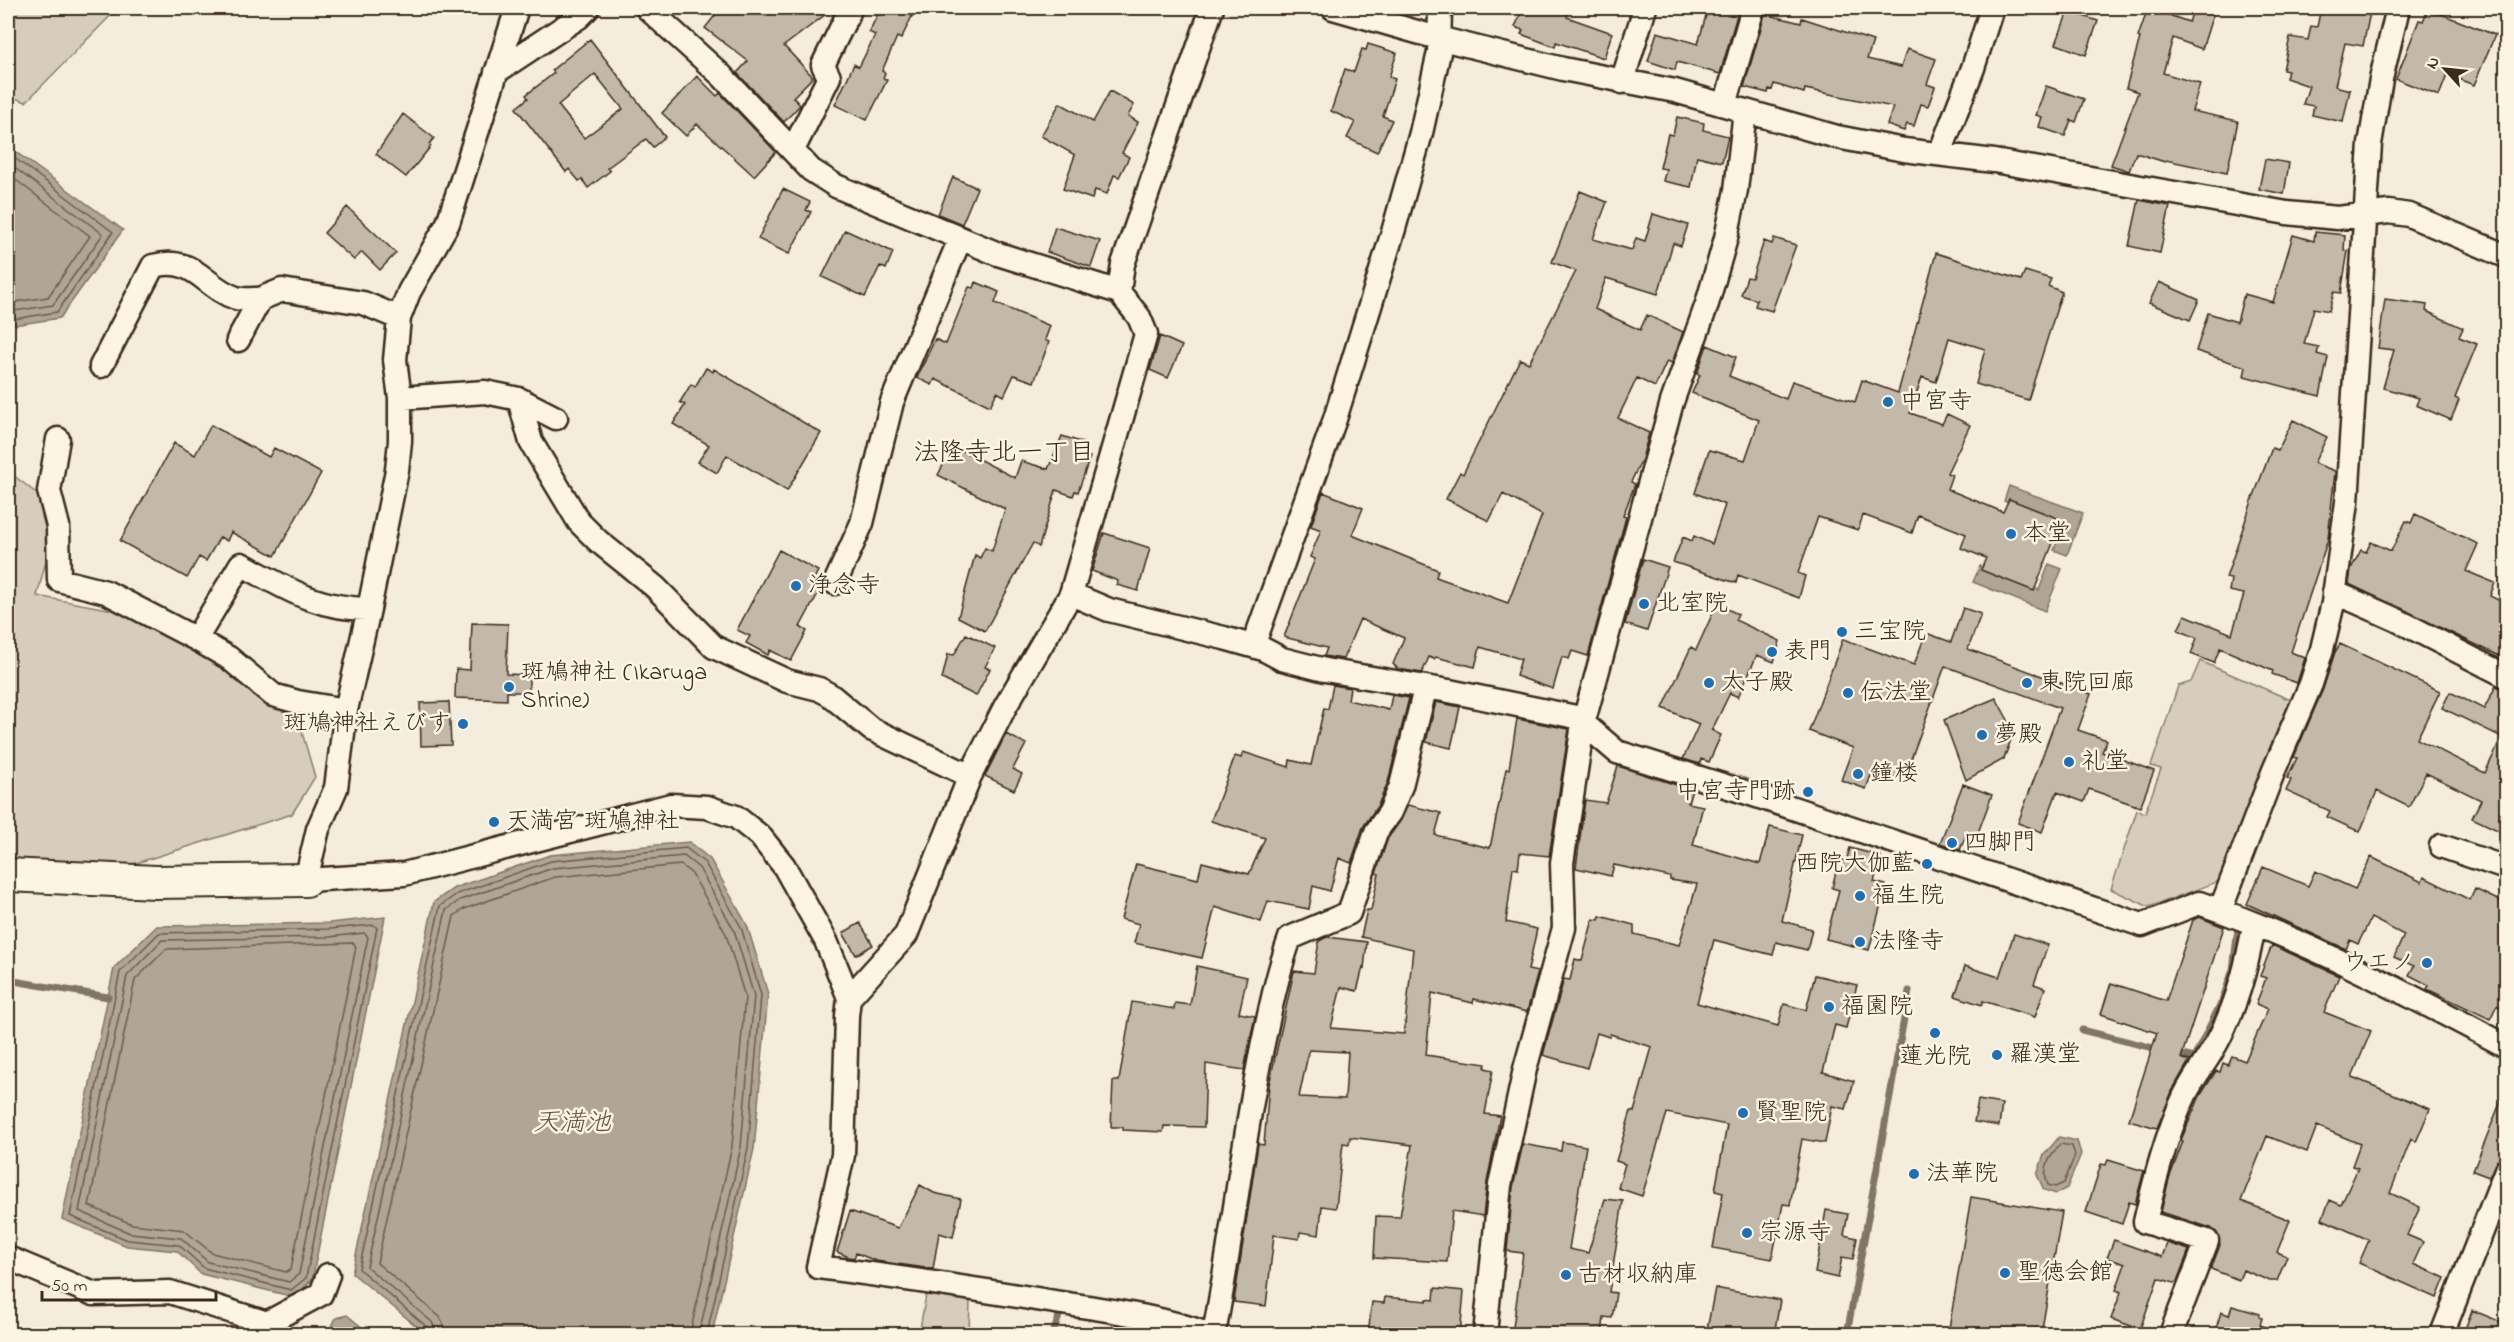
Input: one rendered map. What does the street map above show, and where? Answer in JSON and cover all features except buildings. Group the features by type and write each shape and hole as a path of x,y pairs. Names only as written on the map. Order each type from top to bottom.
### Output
{"street":[{"path":"306,880 318,829 336,788 346,710 397,470 400,398 395,360 399,318 409,292 448,223 517,8"},
{"path":"496,72 579,17 588,8"},
{"path":"647,8 721,75 811,170 836,186 998,254 1119,292 1139,317 1146,334 1071,594 1005,707 970,776 906,935 849,998"},
{"path":"793,150 829,77 823,65 851,8"},
{"path":"1119,292 1123,264 1212,8"},
{"path":"1333,8 1438,38 1574,72 1675,91 1837,137 2287,213 2337,218 2389,212 2409,216 2506,255"},
{"path":"1253,646 1335,419 1393,232 1421,133 1439,52 1440,8"},
{"path":"1622,82 1645,8"},
{"path":"1485,1335 1500,1185 1525,1069 1564,928 1562,863 1583,724 1672,402 1707,304 1726,238 1739,170 1735,108 1753,8"},
{"path":"1940,153 1973,68 1992,8"},
{"path":"2220,911 2274,770 2311,684 2322,649 2334,592 2347,502 2370,144 2381,79 2398,8"},
{"path":"835,583 862,523 892,402 960,238"},
{"path":"101,366 153,266 166,263 181,264 237,298 260,299 282,290 363,303 399,318"},
{"path":"238,340 260,299"},
{"path":"400,398 485,392 519,399 556,418"},
{"path":"519,399 531,442 579,522 598,541 655,587 714,647 787,681 819,689 830,695 871,729 970,776"},
{"path":"58,439 49,491 58,526 59,580 106,592 196,639 229,658 273,695 298,702 346,710"},
{"path":"196,639 241,564 311,600 329,606 369,609"},
{"path":"2334,592 2397,620 2506,676"},
{"path":"1071,594 1109,610 1253,646 1282,659 1325,670 1425,689 1449,691 1576,717 1617,752 1751,794 2142,925 2199,903 2220,911 2253,930 2364,974 2506,1046"},
{"path":"8,875 156,882 306,880 404,874 671,805 707,807 736,817 760,836 784,866 826,941 849,998 843,1155 818,1267 947,1284 1113,1311 1184,1325 1209,1335 1216,1323 1231,1246 1253,1091 1278,971 1290,938 1349,913 1376,832 1390,812 1401,786 1425,689"},
{"path":"2441,846 2506,867"},
{"path":"2171,1335 2207,1241 2145,1222 2157,1170 2173,1126 2185,1095 2221,1033 2235,998 2253,930"},
{"path":"2442,1335 2506,1170"},
{"path":"8,1258 94,1294 170,1292 267,1323 321,1294 328,1275"}],"shaded area":[{"path":"8,8 118,8 26,102 8,96"},
{"path":"8,471 55,508 46,561 37,596 113,610 216,657 297,715 315,777 292,814 111,871 8,859"},
{"path":"2200,661 2293,701 2220,881 2149,907 2111,889 2137,810 2145,813 2161,769 2151,766 2178,686 2191,682"},
{"path":"926,1295 970,1300 969,1334 919,1334"}],"water":[{"path":"9,147 123,230 60,318 8,326"},
{"path":"2009,486 2083,513 2067,555 2054,550 2064,523 2004,501"},
{"path":"2049,564 2062,569 2045,611 1973,582 1980,566 2039,590"},
{"name":"天満池","path":"689,842 710,859 747,925 768,994 754,1149 712,1334 426,1334 352,1273 434,902 454,888 550,855"},
{"path":"385,917 312,1280 294,1297 201,1274 177,1251 127,1246 62,1219 114,968 157,926 329,923"},
{"path":"2059,1137 2077,1141 2081,1154 2067,1188 2056,1194 2044,1190 2037,1175 2044,1155"},
{"path":"347,1315 370,1334 328,1334 336,1318"}],"waterway":[{"path":"2174,1053 2194,1058 2222,1001 2233,970 2238,928 2244,929"},
{"path":"8,980 108,997"},
{"path":"1847,1334 1909,991"},
{"path":"2082,1030 2161,1050"},
{"path":"1053,1334 1060,1313"}],"place":[{"name":"中宮寺","path":"1888,402"},
{"name":"本堂","path":"2011,534"},
{"name":"浄念寺","path":"796,586"},
{"name":"北室院","path":"1644,604"},
{"name":"三宝院","path":"1842,632"},
{"name":"表門","path":"1772,652"},
{"name":"太子殿","path":"1709,683"},
{"name":"東院回廊","path":"2027,683"},
{"name":"斑鳩神社 (Ikaruga Shrine)","path":"509,687"},
{"name":"伝法堂","path":"1848,693"},
{"name":"斑鳩神社えびす","path":"463,724"},
{"name":"夢殿","path":"1982,735"},
{"name":"礼堂","path":"2069,762"},
{"name":"鐘楼","path":"1858,774"},
{"name":"中宮寺門跡","path":"1808,792"},
{"name":"天満宮 斑鳩神社","path":"494,822"},
{"name":"四脚門","path":"1952,843"},
{"name":"西院大伽藍","path":"1927,864"},
{"name":"福生院","path":"1860,896"},
{"name":"法隆寺","path":"1860,942"},
{"name":"ウエノ","path":"2427,963"},
{"name":"福園院","path":"1829,1007"},
{"name":"蓮光院","path":"1935,1033"},
{"name":"羅漢堂","path":"1997,1055"},
{"name":"賢聖院","path":"1743,1113"},
{"name":"法華院","path":"1914,1174"},
{"name":"宗源寺","path":"1747,1233"},
{"name":"聖徳会館","path":"2005,1273"},
{"name":"古材収納庫","path":"1566,1275"}],"district":[{"name":"法隆寺北一丁目","path":"1004,454"}]}
